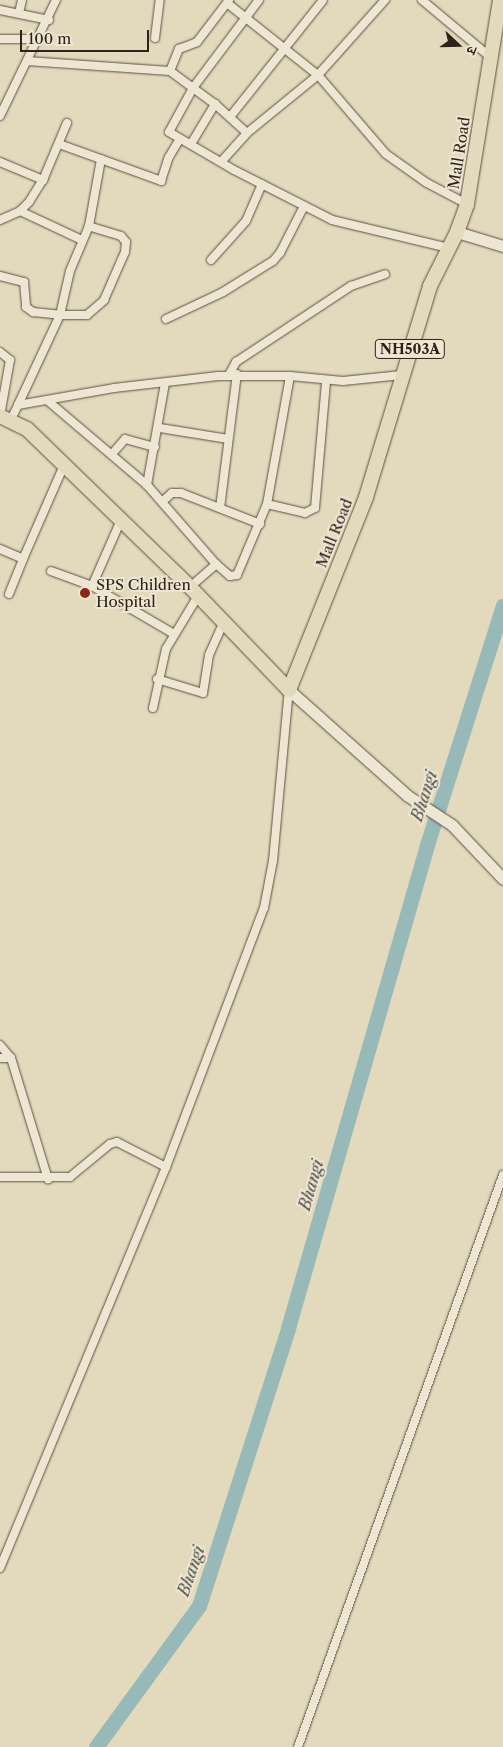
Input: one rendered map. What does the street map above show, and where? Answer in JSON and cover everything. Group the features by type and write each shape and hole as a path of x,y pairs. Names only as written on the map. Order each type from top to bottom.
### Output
{"highway":[{"name":"Mall Road","path":"289,690 366,498 430,286 457,232 466,204 489,56 500,0"},
{"path":"4,417 27,429 64,464 194,591 289,690"}],"street":[{"path":"19,13 22,0"},
{"path":"0,116 56,0"},
{"path":"155,38 160,0"},
{"path":"258,0 193,88 169,128 180,139 221,162 344,225 449,248"},
{"path":"230,117 323,0"},
{"path":"221,162 247,133 318,75 385,0"},
{"path":"422,0 489,56"},
{"path":"170,72 179,50 197,42 228,1 245,17 286,47 318,75 386,154 427,183 466,204"},
{"path":"0,10 48,20"},
{"path":"0,38 39,38"},
{"path":"27,61 170,72 215,104 247,133"},
{"path":"191,144 215,104"},
{"path":"0,220 20,212 43,180 67,123"},
{"path":"59,144 161,181 169,157 180,139"},
{"path":"4,417 18,405 60,315 70,271 89,226 101,159"},
{"path":"0,162 43,180"},
{"path":"211,260 246,221 262,184"},
{"path":"166,319 223,292 273,261 280,253 304,206"},
{"path":"20,212 82,240"},
{"path":"0,276 24,282 28,310 60,315 86,315 97,309 125,252 126,242 122,236 89,226"},
{"path":"457,232 500,245"},
{"path":"220,508 233,374 236,362 351,286 370,277 385,274"},
{"path":"0,352 10,360 4,417"},
{"path":"18,405 114,388 233,374 290,376 326,381 402,375"},
{"path":"48,400 147,485 163,501 216,564 230,576 237,575 267,504 290,376"},
{"path":"267,504 304,513 315,508 326,381"},
{"path":"147,485 160,428 165,383"},
{"path":"160,428 228,439"},
{"path":"112,454 125,439 155,447"},
{"path":"9,594 64,464"},
{"path":"163,501 175,492 260,524"},
{"path":"92,586 121,520"},
{"path":"0,549 23,559"},
{"path":"153,708 158,679 174,634 194,591 216,564"},
{"path":"51,571 92,586 174,634"},
{"path":"158,679 202,693 209,655 223,623"},
{"path":"289,690 374,768 424,807 442,818 503,879"},
{"path":"0,1568 166,1167 264,908 273,861 289,690"},
{"path":"0,1045 11,1058 48,1179"},
{"path":"0,1058 11,1058"},
{"path":"0,1177 48,1179 70,1177 110,1144 117,1142 166,1167"},
{"path":"298,1747 503,1175"}],"waterway":[{"name":"Bhangi","path":"96,1747 199,1606 288,1328 427,845 503,606"}],"place":[{"name":"SPS Children Hospital","path":"85,593"}]}
